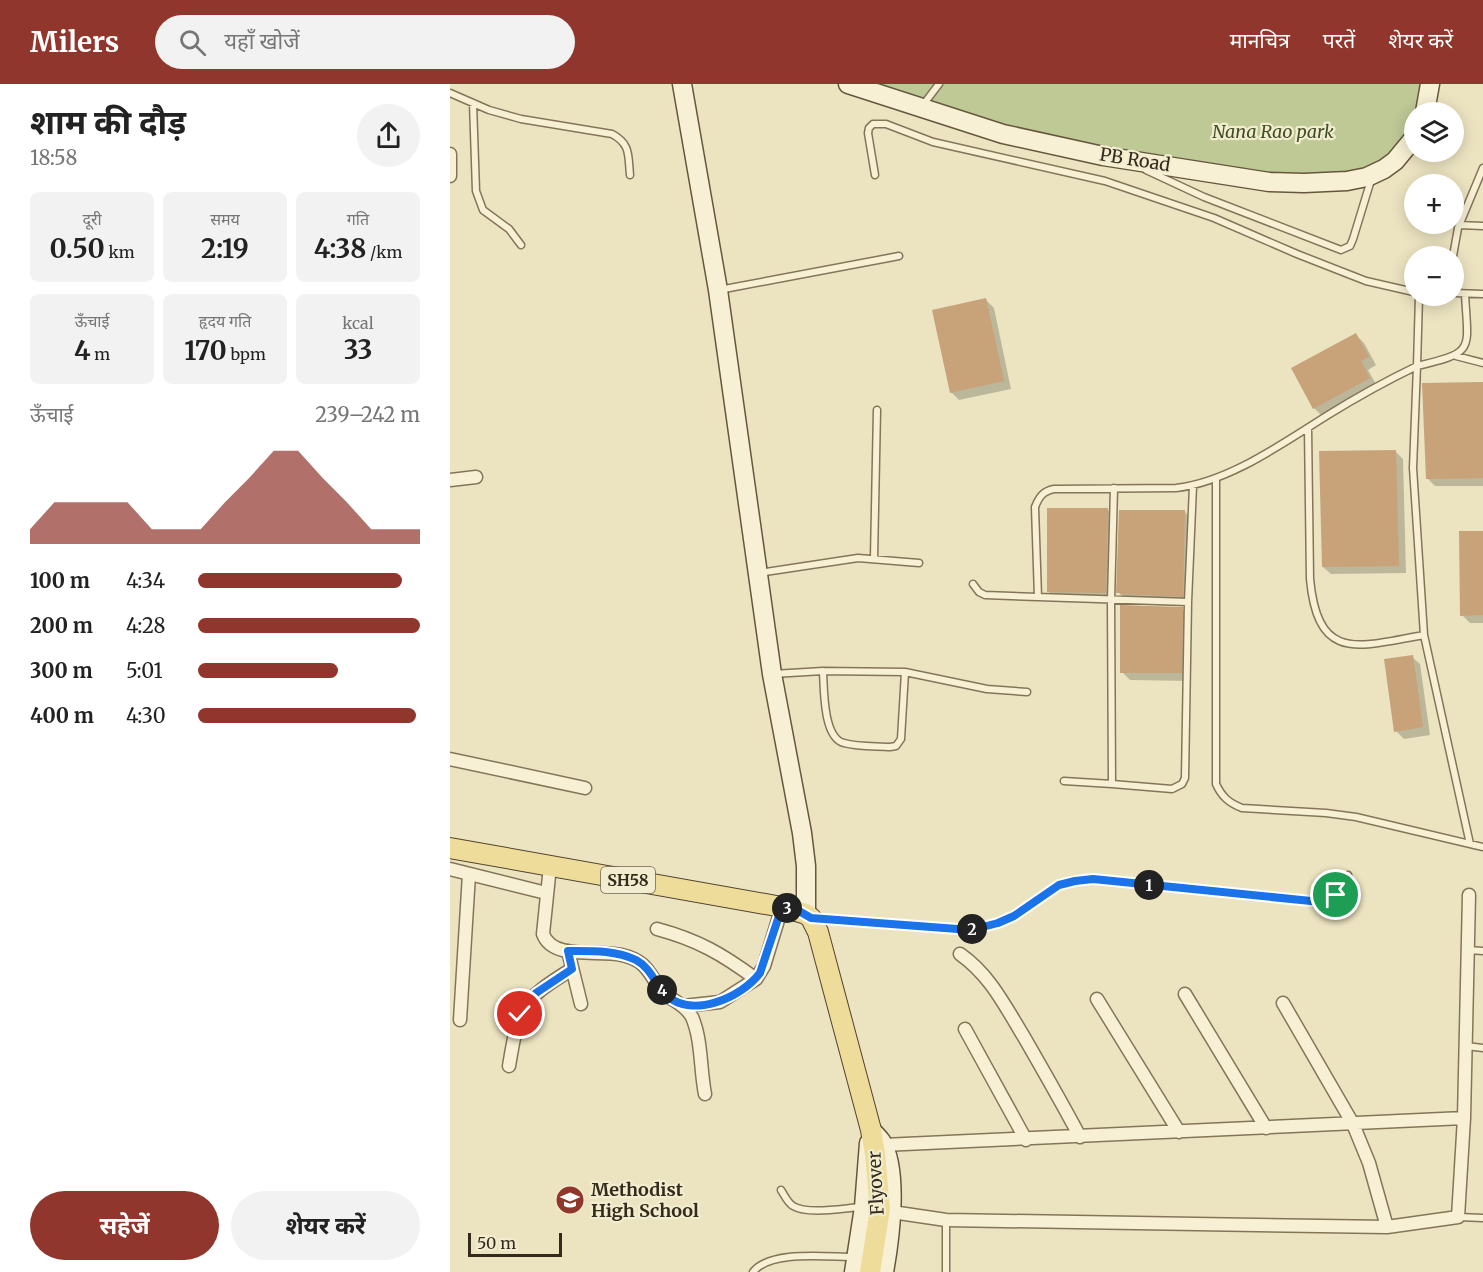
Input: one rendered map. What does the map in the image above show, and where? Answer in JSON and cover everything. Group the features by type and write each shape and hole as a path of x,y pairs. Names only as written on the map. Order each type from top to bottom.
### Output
{"main road":[{"name":"SH58","path":"450,848 782,907 809,916"},
{"name":"Flyover","path":"809,916 818,932 876,1143 880,1209 870,1272"}],"street":[{"path":"682,84 718,290 772,674 802,833 809,916"},
{"name":"PB Road","path":"848,84 1003,134 1102,156 1269,182 1347,181 1373,174 1395,161 1404,150"},
{"path":"1427,102 1430,84"},
{"path":"450,154 450,176"},
{"path":"450,480 476,477"},
{"path":"450,759 585,788"},
{"path":"550,866 543,934 546,942 556,949 568,951 625,955 646,968 667,996 683,1006 691,1017 696,1030 705,1094"},
{"path":"450,869 546,893"},
{"path":"460,1020 469,874"},
{"path":"892,1212 946,1220 1387,1227 1458,1217 1464,1118 1468,895"},
{"path":"683,1006 720,1002 756,979 764,966 782,907"},
{"path":"657,929 703,944 723,955 756,979"},
{"path":"568,951 581,1004"},
{"path":"960,954 984,974 996,991 1044,1070 1080,1137"},
{"path":"509,1066 520,1014 536,993 572,969"},
{"path":"1185,994 1266,1128"},
{"path":"1097,999 1179,1132"},
{"path":"1283,1003 1353,1124 1369,1163 1387,1227"},
{"path":"965,1029 1026,1140"},
{"path":"876,1143 1026,1140 1464,1118"},
{"path":"856,1264 864,1207 866,1169 876,1143"},
{"path":"876,1143 888,1161 892,1212 884,1272"}],"lane":[{"path":"921,108 939,84"},
{"path":"450,93 489,110 521,119 612,134 622,139 627,146 630,175"},
{"path":"473,103 476,191 479,202 483,210 509,229 521,245"},
{"path":"875,175 869,128 873,124 886,123 933,142 1071,172 1136,190 1214,218 1366,281 1404,290"},
{"path":"1121,158 1204,196 1341,250 1350,246 1353,239 1373,174"},
{"path":"1464,213 1483,168"},
{"path":"1464,225 1483,226"},
{"path":"718,290 899,256"},
{"path":"1038,597 1035,507 1038,497 1043,493 1054,489 1176,488 1192,486 1216,478 1253,460 1373,388 1416,366 1455,356 1461,352 1466,344 1465,294 1483,294"},
{"path":"1419,306 1413,468 1424,635 1470,844"},
{"path":"1455,356 1483,363"},
{"path":"874,558 877,410"},
{"path":"1308,428 1310,579 1312,598 1321,624 1331,636 1341,643 1352,645 1370,645 1424,635"},
{"path":"1216,478 1216,784 1222,795 1232,804 1242,808 1356,817 1483,847"},
{"path":"1064,781 1172,789 1182,784 1185,778 1192,486"},
{"path":"1112,784 1111,600 1114,488"},
{"path":"758,573 858,558 920,563"},
{"path":"973,584 979,592 985,595 1188,602"},
{"path":"772,674 822,671 905,672 978,687 1027,692"},
{"path":"822,671 828,728 834,737 843,743 890,747 896,746 902,739 905,672"},
{"path":"809,916 971,930 1014,916 1059,885 1075,881 1093,879 1311,901 1328,899 1336,895 1343,887 1348,874"},
{"path":"1467,950 1483,951"},
{"path":"1465,1046 1483,1048"},
{"path":"782,1190 788,1201 801,1209 864,1207"},
{"path":"1458,1217 1483,1218"},
{"path":"945,1272 946,1220"},
{"path":"753,1272 759,1265 780,1257 856,1264"}],"green space":[{"name":"Nana Rao park","path":"870,84 1432,84 1430,102 1404,102 1404,144 1376,179 1233,181 1010,136"}],"building":[{"path":"986,298 1004,381 950,393 932,310"},
{"path":"1356,333 1369,357 1361,361 1370,378 1313,409 1291,368"},
{"path":"1483,382 1483,478 1426,479 1422,383"},
{"path":"1396,450 1399,566 1322,567 1319,451"},
{"path":"1047,508 1108,508 1106,593 1047,592"},
{"path":"1119,510 1185,510 1183,597 1116,593"},
{"path":"1459,531 1483,531 1483,615 1460,616"},
{"path":"1120,605 1183,607 1182,673 1120,673"},
{"path":"1413,655 1423,727 1394,732 1384,659"}],"place":[{"name":"Methodist High School","path":"570,1200"}],"route":[{"path":"520,1014 536,993 572,969 568,951 625,955 646,968 667,996 683,1006 720,1002 756,979 760,973 782,907 799,911 811,918 971,930 1014,916 1059,885 1093,879 1311,901 1328,899 1336,895"}]}
